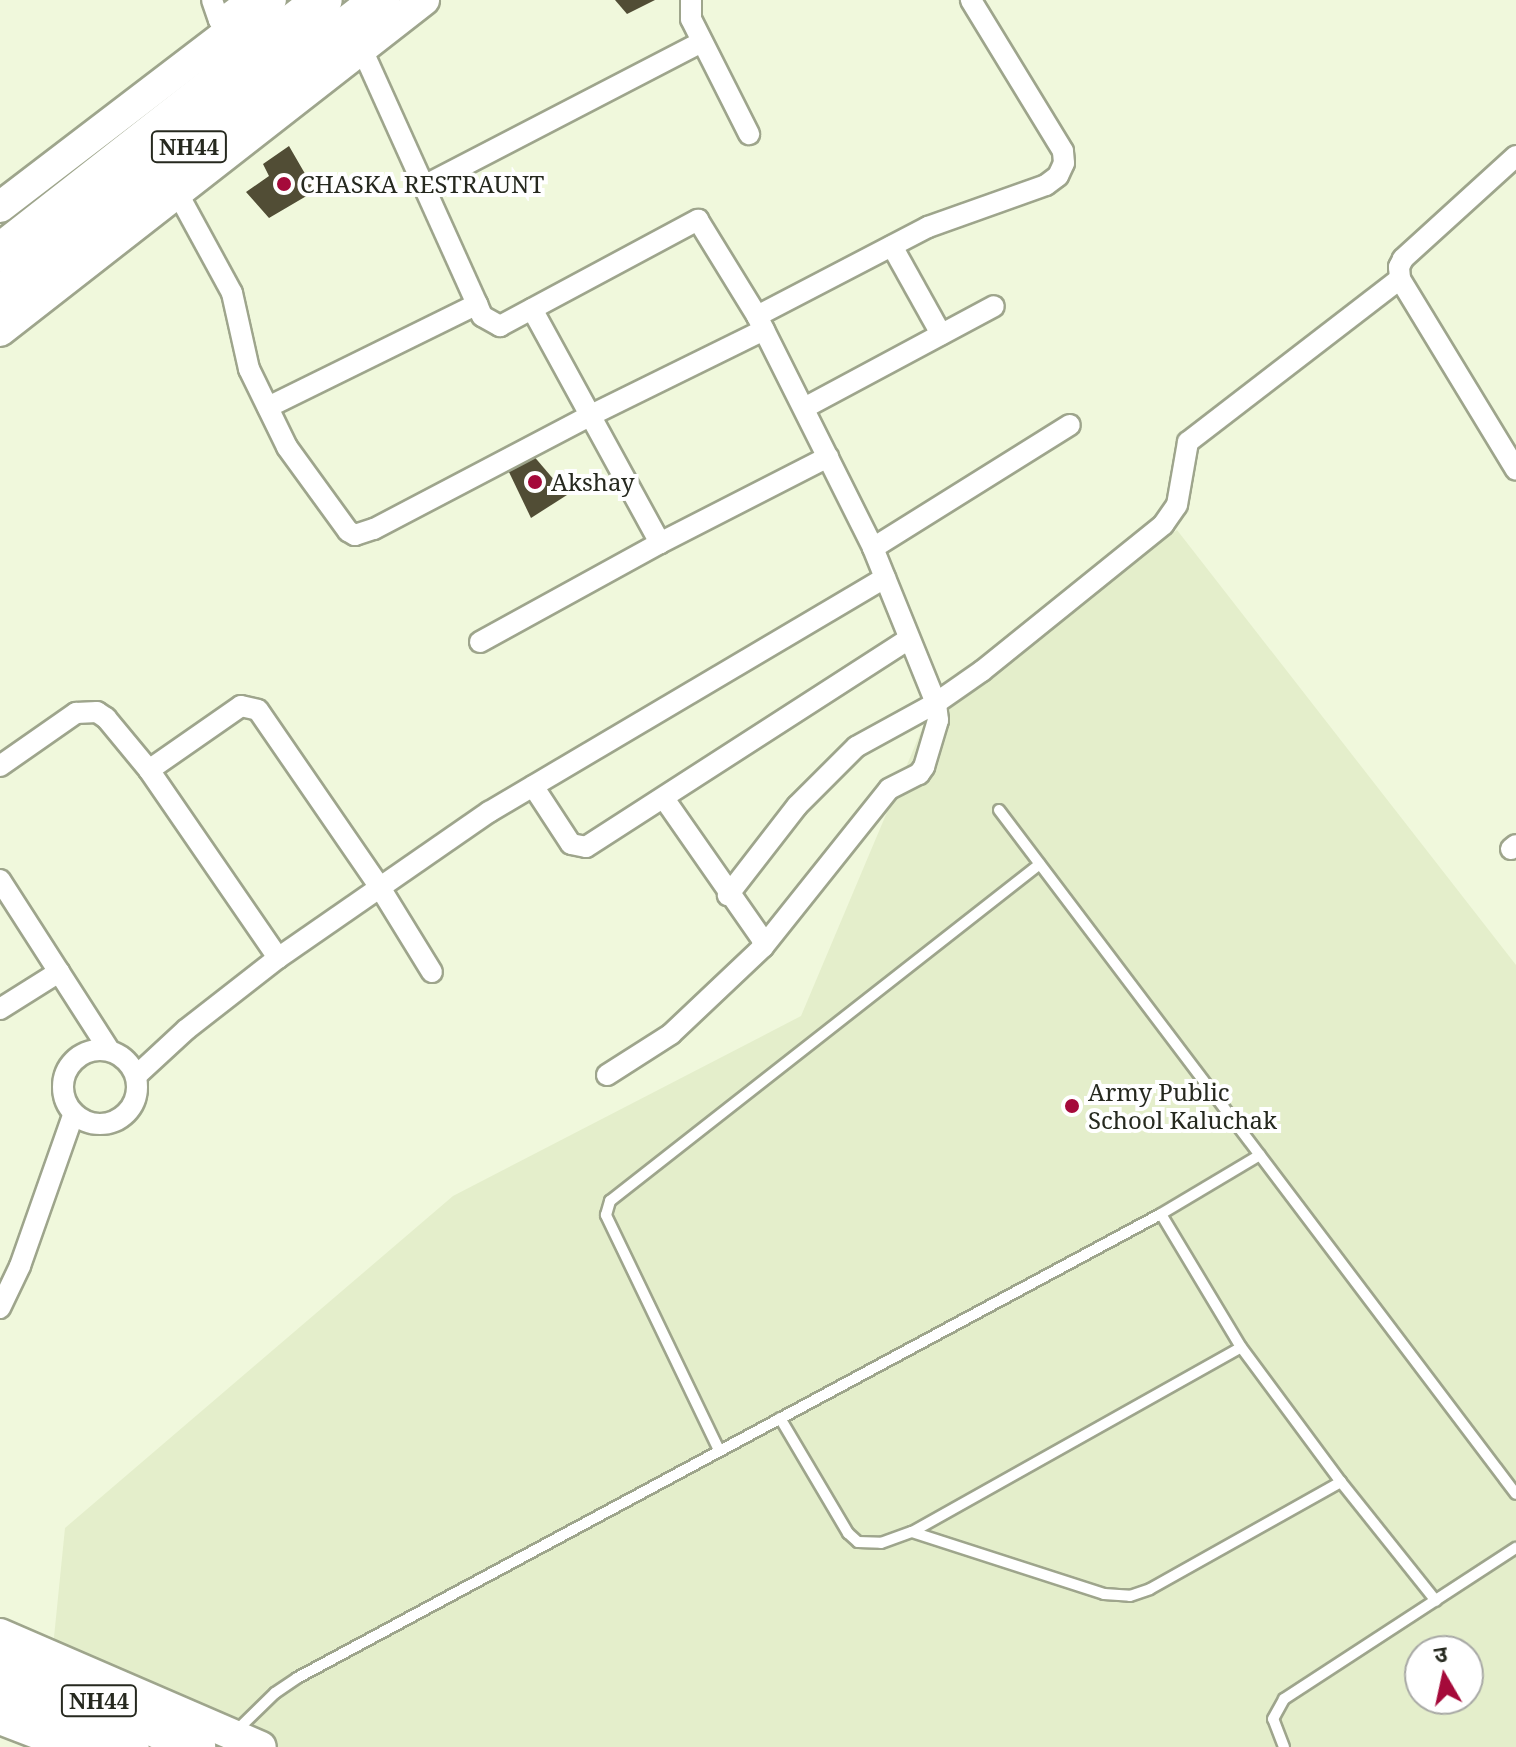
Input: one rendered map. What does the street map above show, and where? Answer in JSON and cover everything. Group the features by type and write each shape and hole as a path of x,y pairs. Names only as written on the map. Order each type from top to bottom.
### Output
{"highway":[{"name":"NH44","path":"0,253 231,38 323,0"},
{"name":"NH44","path":"0,296 380,0"},
{"name":"NH44","path":"0,1661 105,1704 196,1747"},
{"name":"NH44","path":"0,1694 130,1747"}],"street":[{"path":"212,0 231,38"},
{"path":"231,38 246,0"},
{"path":"0,207 231,38 271,0"},
{"path":"0,331 424,0"},
{"path":"691,0 691,19 749,134"},
{"path":"177,192 232,293 249,369 287,447 348,531 355,535 374,529 589,416 928,227 1046,185 1058,176 1064,163 1063,151 971,0"},
{"path":"424,186 702,42"},
{"path":"362,49 482,316 500,326 698,220 806,407 873,548 936,703 938,720 919,774 889,789 763,947 671,1034 607,1075"},
{"path":"1516,156 1403,259 1400,279 1516,470"},
{"path":"892,246 941,334"},
{"path":"728,895 797,806 856,747 936,703 994,661 1163,525 1177,505 1188,442 1400,279"},
{"path":"268,407 477,304"},
{"path":"806,407 994,306"},
{"path":"532,309 660,543"},
{"path":"873,548 1070,425"},
{"path":"480,642 660,543 828,457"},
{"path":"136,1076 187,1029 278,958 379,886 533,786 885,578"},
{"path":"533,786 571,844 578,848 586,847 665,800 909,639"},
{"path":"149,770 241,706 250,705 258,710 379,886 432,972"},
{"path":"0,766 85,710 106,718 149,770 278,958"},
{"path":"665,800 728,895 762,939 763,947"},
{"path":"0,880 109,1050 121,1056 136,1076 135,1100 119,1119 95,1123 74,1113 63,1092 67,1068 85,1053 109,1050"},
{"path":"0,1009 59,972"},
{"path":"0,1308 20,1266 74,1113"},
{"path":"0,1634 261,1747"},
{"path":"0,1719 73,1747"}],"lane":[{"path":"999,810 1516,1494"},
{"path":"719,1450 606,1215 610,1201 1040,864"},
{"path":"234,1734 275,1693 297,1678 1161,1214 1260,1155"},
{"path":"1161,1214 1241,1347 1341,1482 1436,1601"},
{"path":"780,1418 848,1533 868,1544 912,1532 1241,1347"},
{"path":"912,1532 1104,1594 1130,1596 1150,1589 1341,1482"},
{"path":"1284,1747 1273,1719 1284,1699 1516,1548"}],"shaded area":[{"name":"Army Public School Kaluchak","path":"1177,530 1516,965 1516,1747 226,1747 51,1667 65,1528 453,1196 801,1016 928,715"}],"building":[{"path":"615,0 655,0 627,14"},
{"name":"CHASKA RESTRAUNT","path":"289,146 315,191 269,218 246,192 269,176 263,164"},
{"name":"Akshay","path":"532,454 567,495 531,518 507,468"}],"place":[{"name":"CHASKA RESTRAUNT","path":"284,184"},
{"name":"Akshay","path":"535,482"},
{"name":"Army Public School Kaluchak","path":"1072,1106"}]}
